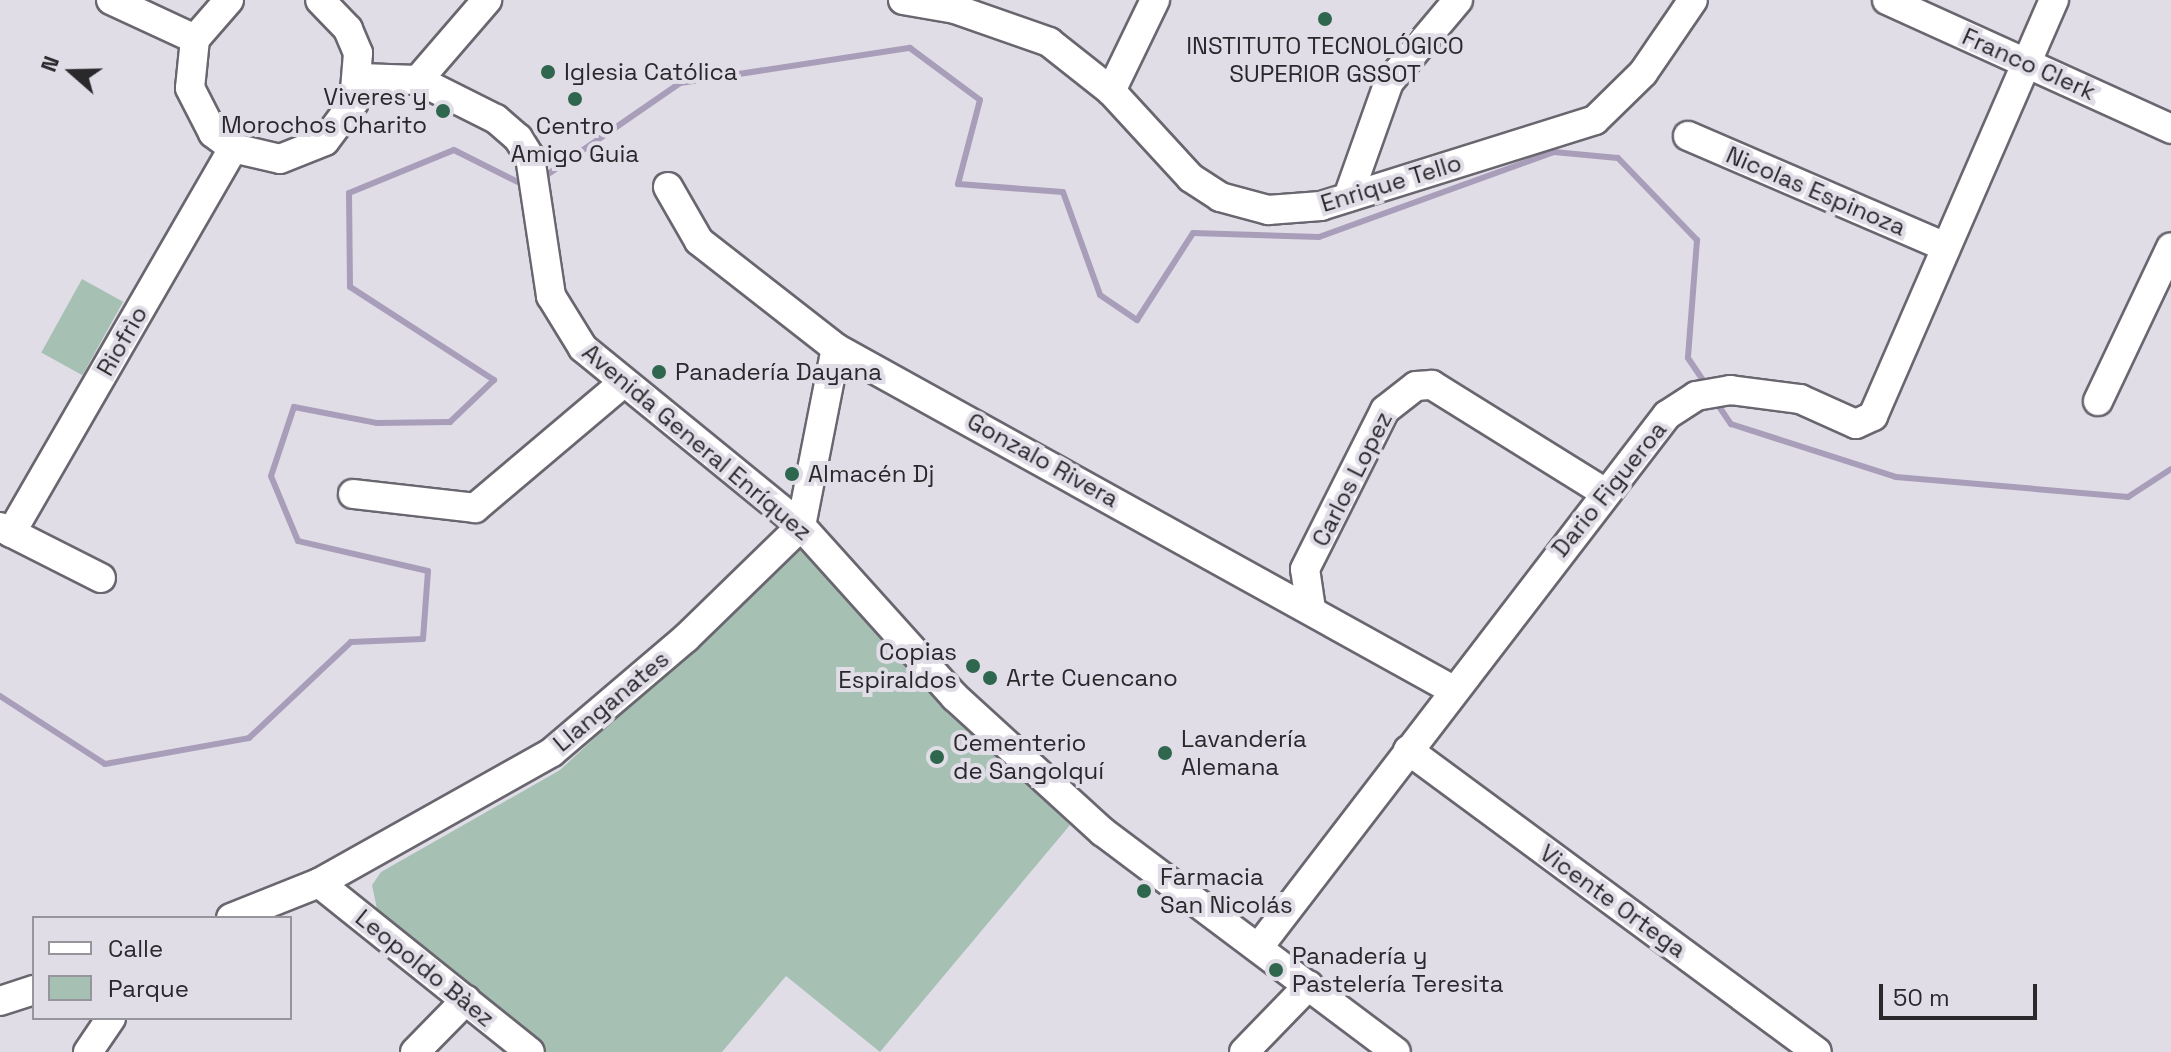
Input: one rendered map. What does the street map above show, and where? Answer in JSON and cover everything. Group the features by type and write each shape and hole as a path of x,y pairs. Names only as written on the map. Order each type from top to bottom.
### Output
{"street":[{"path":"111,0 195,39"},
{"path":"229,0 195,39 190,88 198,112 233,148 280,159 304,153 343,124 360,78 348,29 320,0"},
{"path":"418,80 487,0"},
{"name":"Enrique Tello","path":"903,0 1049,42 1111,91 1191,178 1220,197 1268,210 1348,197 1595,120 1643,73 1693,0"},
{"path":"1111,91 1155,0"},
{"path":"1348,197 1389,82 1458,0"},
{"name":"Franco Clerk","path":"1887,0 2171,129"},
{"name":"Dario Figueroa","path":"1258,948 1655,428 1696,396 1730,390 1779,394 1864,423 1881,406 1943,246 2054,0"},
{"name":"Avenida General Enríquez","path":"360,78 418,80 496,119 530,157 560,317 623,383 801,526 955,697 1103,832 1396,1052"},
{"name":"Nicolas Espinoza","path":"1688,136 1943,246"},
{"name":"Riofrìo","path":"5,530 233,148"},
{"name":"Gonzalo Rivera","path":"668,187 699,241 836,348 1453,690"},
{"path":"2098,401 2171,247"},
{"path":"801,526 836,348"},
{"path":"353,494 475,508 623,383"},
{"name":"Carlos Lopez","path":"1311,609 1305,569 1385,410 1416,386 1432,385 1604,492"},
{"name":"Llanganates","path":"236,916 319,883 552,752 686,638 801,526"},
{"path":"5,530 101,578"},
{"name":"Vicente Ortega","path":"1408,750 1817,1052"},
{"name":"Leopoldo Bàez","path":"319,883 530,1052"},
{"path":"1244,1052 1309,985"},
{"path":"0,1001 32,991"},
{"path":"415,1052 466,1000"},
{"path":"88,1052 110,1020"}],"green space":[{"path":"82,279 123,302 82,375 41,352"},
{"path":"800,548 923,686 1070,825 880,1052 786,976 722,1052 546,1052 379,919 372,885 381,872 560,770"}],"waterway":[{"path":"541,179 680,83 910,48 980,100 958,184 1063,192 1100,295 1137,320 1193,233 1319,237 1554,152 1618,158 1697,240 1688,358 1706,385"},
{"path":"0,696 105,764 249,738 351,642 423,639 428,571 298,541 271,476 294,407 377,423 450,422 494,380 350,287 349,193 454,150 524,185"},
{"path":"1716,402 1731,424 1896,477 2128,497 2171,469"}],"place":[{"name":"INSTITUTO TECNOLÓGICO SUPERIOR GSSOT","path":"1325,19"},
{"name":"Iglesia Católica","path":"548,72"},
{"name":"Centro Amigo Guia","path":"575,99"},
{"name":"Viveres y Morochos Charito","path":"443,111"},
{"name":"Panadería Dayana","path":"659,372"},
{"name":"Almacén Dj","path":"792,474"},
{"name":"Copias Espiraldos","path":"973,666"},
{"name":"Arte Cuencano","path":"990,678"},
{"name":"Lavandería Alemana","path":"1165,753"},
{"name":"Cementerio de Sangolquí","path":"937,757"},
{"name":"Farmacia San Nicolás","path":"1144,891"},
{"name":"Panadería y Pastelería Teresita","path":"1276,970"}]}
